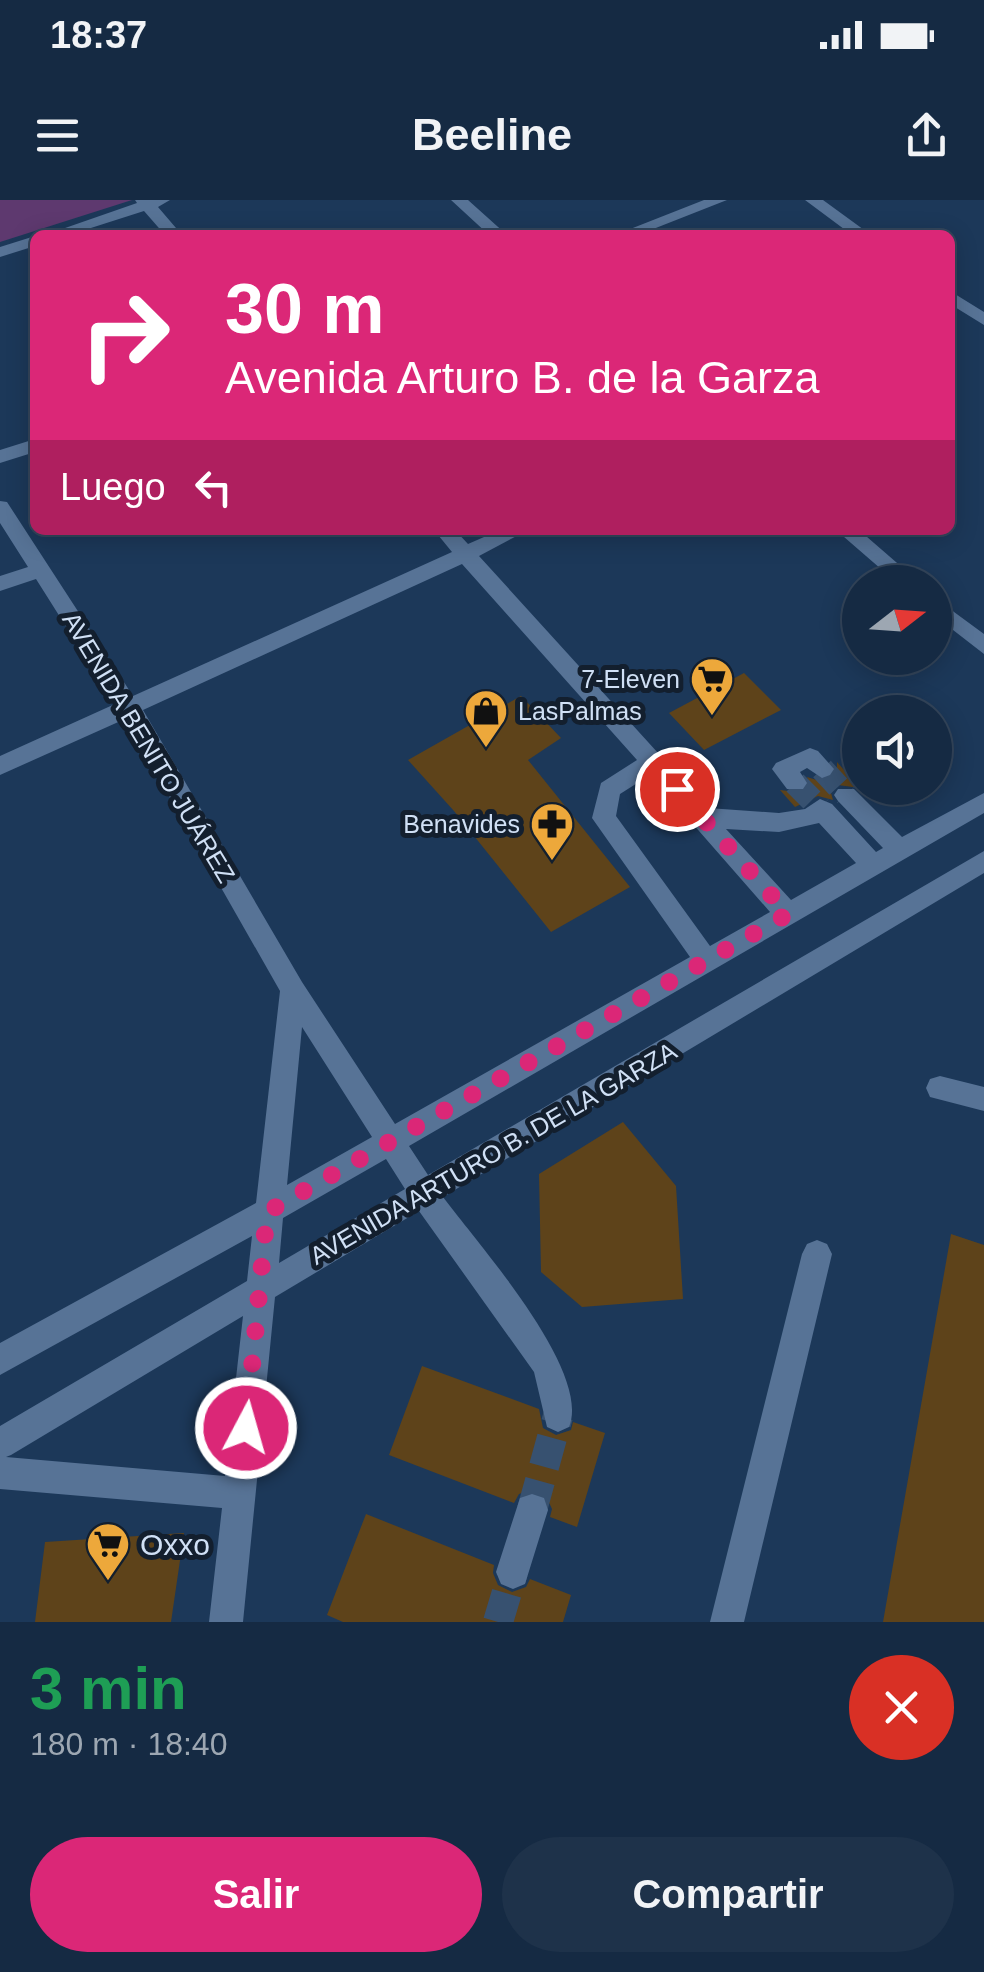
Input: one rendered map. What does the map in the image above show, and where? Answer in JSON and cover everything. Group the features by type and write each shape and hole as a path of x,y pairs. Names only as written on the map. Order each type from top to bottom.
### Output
{"street":[{"path":"459,200 493,230"},
{"path":"637,230 719,200"},
{"path":"814,200 856,230"},
{"path":"68,230 150,202 170,230"},
{"path":"0,252 30,243"},
{"path":"955,299 980,313"},
{"path":"955,321 980,313"},
{"path":"0,457 30,447"},
{"name":"AVENIDA BENITO JUÁREZ","path":"0,507 130,709 293,990 425,1195 546,1362 556,1385 558,1416"},
{"path":"449,535 788,914"},
{"path":"0,766 507,535"},
{"path":"852,535 888,565"},
{"path":"0,584 40,570"},
{"path":"952,619 984,646"},
{"path":"795,783 784,769 810,757 822,770"},
{"path":"652,762 610,789 604,818 706,960"},
{"path":"0,1360 984,802"},
{"path":"856,805 900,850"},
{"path":"702,817 778,823 810,818 822,810 873,865"},
{"name":"AVENIDA ARTURO B. DE LA GARZA","path":"0,1444 984,861"},
{"path":"226,1622 293,990"},
{"path":"940,1088 984,1099"},
{"path":"726,1622 817,1254"},
{"path":"0,1472 239,1494"},
{"path":"513,1572 532,1510"}],"shaded area":[{"path":"0,200 132,200 30,230 0,242"}],"building":[{"path":"744,673 781,710 704,750 669,713"},
{"path":"521,696 561,738 528,760 630,887 551,932 408,760"},
{"path":"837,762 842,768 842,786 831,793 833,800 818,796 795,807 780,790 803,793 810,785 807,777 823,782 837,771"},
{"path":"623,1122 676,1186 683,1299 582,1307 541,1272 539,1174"},
{"path":"951,1234 984,1245 984,1622 883,1622"},
{"path":"422,1366 539,1409 543,1428 556,1435 571,1430 573,1422 605,1433 577,1527 550,1517 552,1509 545,1494 531,1490 519,1494 514,1503 389,1455"},
{"path":"366,1514 494,1565 498,1585 512,1592 526,1587 530,1579 571,1595 563,1622 343,1622 327,1615"},
{"name":"Oxxo","path":"184,1533 171,1622 35,1622 45,1542"}],"tunnel":[{"path":"822,769 842,791"},
{"path":"795,783 820,808"},
{"path":"532,1510 558,1416"},
{"path":"498,1622 513,1572"}],"place":[{"name":"7-Eleven","path":"712,717"},
{"name":"LasPalmas","path":"486,749"},
{"name":"Benavides","path":"552,862"},
{"name":"Oxxo","path":"108,1582"}],"route":[{"path":"246,1428 267,1212 788,914 677,789"}]}
